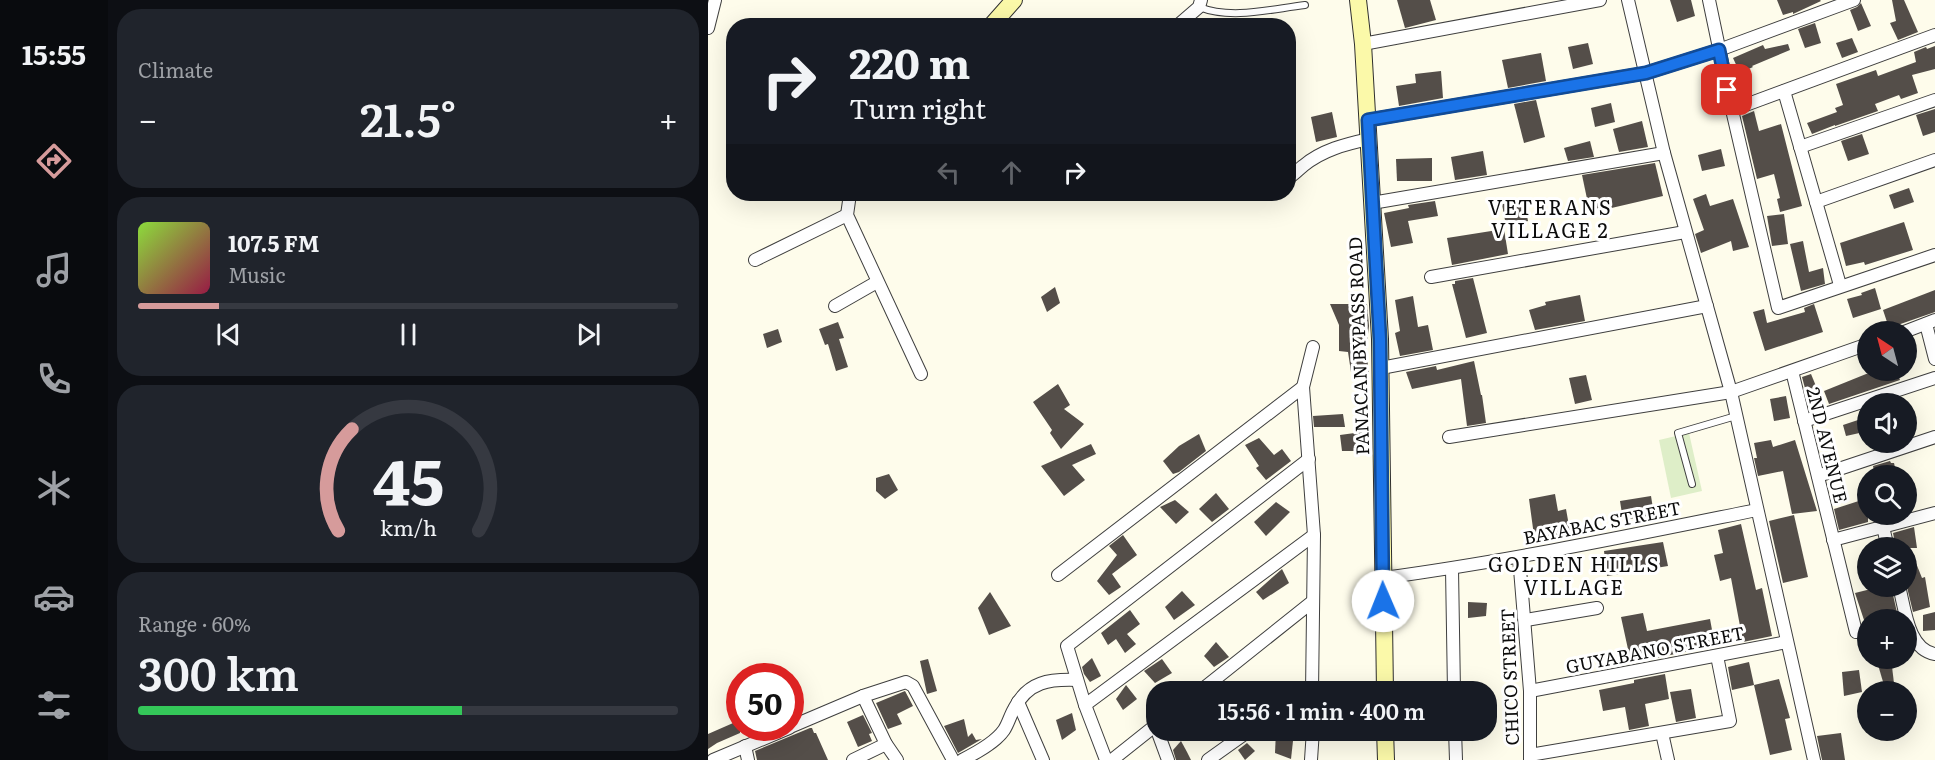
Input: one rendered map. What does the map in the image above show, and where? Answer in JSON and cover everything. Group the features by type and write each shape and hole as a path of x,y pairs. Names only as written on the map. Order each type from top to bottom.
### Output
{"main road":[{"path":"998,18 1014,0"},
{"name":"PANACAN BYPASS ROAD","path":"1358,0 1364,44 1379,297 1384,681"},
{"path":"1385,741 1386,760"}],"street":[{"path":"708,28 715,0"},
{"path":"1364,44 1600,0"},
{"path":"1628,0 1664,153 1737,416 1814,760"},
{"path":"1368,120 1646,73 1719,50 1854,0"},
{"path":"1712,1 1731,110 1778,308 1840,285 1935,255"},
{"path":"1185,18 1200,3"},
{"path":"1731,110 1935,35"},
{"path":"1784,91 1840,285"},
{"path":"1800,147 1935,100"},
{"path":"1296,171 1327,152 1369,139"},
{"path":"1372,202 1664,153"},
{"path":"1816,202 1935,160"},
{"path":"849,201 847,215 921,374"},
{"path":"755,260 847,215"},
{"path":"1431,277 1685,232"},
{"path":"835,306 877,282"},
{"path":"1381,368 1707,306"},
{"path":"1931,322 1935,359"},
{"path":"1310,681 1314,535 1303,387 1313,347"},
{"path":"1449,437 1731,392 1857,348"},
{"name":"2ND AVENUE","path":"1792,371 1856,632"},
{"path":"1804,421 1935,378"},
{"path":"1058,575 1303,387"},
{"path":"1818,476 1935,437"},
{"path":"1106,760 1085,705 1067,646 1309,459"},
{"name":"BAYABAC STREET","path":"1383,578 1519,557 1757,510"},
{"path":"1833,540 1935,513"},
{"path":"1883,527 1885,537"},
{"path":"1085,705 1314,535"},
{"name":"CHICO STREET","path":"1519,557 1526,620 1530,691 1530,758"},
{"path":"1452,569 1454,681"},
{"path":"1902,597 1914,639 1919,648 1935,654"},
{"path":"1213,681 1312,602"},
{"path":"1526,620 1597,608"},
{"name":"GUYABANO STREET","path":"1530,691 1787,642"},
{"path":"1530,758 1730,721 1717,656"},
{"path":"962,760 996,739 1004,730 1018,702 1034,686 1053,679 1077,680"},
{"path":"804,721 863,696 902,683 910,684 953,760"},
{"path":"863,696 886,744 897,760"},
{"path":"1018,702 1043,760"},
{"path":"1662,733 1668,760"},
{"path":"1112,760 1146,735"},
{"path":"713,760 757,741"},
{"path":"1161,741 1168,760"},
{"path":"1208,760 1235,741"},
{"path":"1311,760 1312,741"},
{"path":"1455,741 1456,760"},
{"path":"853,760 886,744"},
{"path":"745,746 748,760"}],"lane":[{"path":"1200,3 1209,11 1233,13 1305,5"},
{"path":"1692,484 1678,433 1737,416"}],"green space":[{"path":"1689,433 1702,491 1671,498 1659,440"}],"building":[{"path":"1397,0 1430,0 1436,20 1405,28"},
{"path":"1670,0 1691,0 1695,16 1677,22"},
{"path":"1777,0 1821,1 1793,14 1793,12 1783,15"},
{"path":"1892,0 1904,0 1918,32 1898,40 1890,23 1896,21"},
{"path":"1861,3 1871,26 1858,31 1850,10"},
{"path":"1815,23 1821,43 1805,48 1798,29"},
{"path":"1852,38 1858,52 1842,58 1836,43"},
{"path":"1588,43 1593,64 1573,69 1568,47"},
{"path":"1788,44 1790,50 1740,73 1733,58 1763,45 1765,49"},
{"path":"1935,46 1935,69 1912,75 1918,93 1901,99 1899,95 1875,104 1878,111 1812,134 1807,123 1837,112 1835,108 1843,105 1836,84 1876,70 1878,76 1916,62 1914,52"},
{"path":"1541,53 1546,81 1508,88 1502,60"},
{"path":"1441,71 1443,98 1399,106 1396,86 1416,83 1415,74"},
{"path":"1536,100 1545,137 1524,143 1514,104"},
{"path":"1611,103 1615,122 1595,127 1591,108"},
{"path":"1935,109 1935,132 1923,136 1916,115"},
{"path":"1754,111 1759,131 1781,124 1802,206 1780,212 1777,199 1780,198 1774,174 1757,179 1742,116"},
{"path":"1332,112 1337,137 1316,142 1311,117"},
{"path":"1642,121 1648,147 1619,152 1613,129"},
{"path":"1862,134 1869,154 1848,161 1841,141"},
{"path":"1590,141 1594,157 1568,161 1564,148"},
{"path":"1721,149 1725,166 1702,171 1698,155"},
{"path":"1483,151 1487,175 1455,180 1451,157"},
{"path":"1432,158 1432,181 1397,181 1396,159"},
{"path":"1655,163 1663,196 1590,213 1582,175"},
{"path":"1909,188 1914,202 1894,209 1889,195"},
{"path":"1706,194 1710,206 1733,199 1749,247 1733,251 1731,241 1701,253 1695,234 1704,230 1693,199"},
{"path":"1524,200 1528,221 1506,226 1502,204"},
{"path":"1435,201 1438,216 1408,221 1413,243 1391,247 1384,213 1409,208 1408,205"},
{"path":"1784,214 1788,244 1772,246 1767,216"},
{"path":"1904,222 1913,250 1865,265 1864,262 1846,266 1840,243"},
{"path":"1504,229 1508,254 1452,265 1447,238"},
{"path":"1803,241 1809,272 1823,268 1825,284 1801,291 1790,244"},
{"path":"1473,278 1487,333 1466,338 1452,284 1455,284 1455,281"},
{"path":"1055,287 1060,303 1047,312 1041,297"},
{"path":"1875,288 1881,309 1853,318 1847,299"},
{"path":"1935,290 1935,312 1909,321 1887,321 1883,310"},
{"path":"1580,295 1585,321 1535,330 1529,310 1546,305 1545,302"},
{"path":"1413,296 1418,327 1428,325 1433,350 1400,356 1395,333 1400,331 1395,300"},
{"path":"1330,304 1367,304 1369,326 1365,358 1367,358 1369,372 1351,372 1348,352 1339,351 1339,325"},
{"path":"1814,304 1823,332 1765,351 1753,312 1764,309 1767,323 1805,312 1804,308"},
{"path":"838,322 844,338 839,339 848,367 836,371 828,344 825,345 819,329"},
{"path":"778,329 782,342 767,348 763,334"},
{"path":"1474,361 1486,423 1467,426 1461,379 1412,389 1406,372 1436,366 1437,370"},
{"path":"1811,374 1818,391 1807,396 1802,377"},
{"path":"1586,375 1592,400 1575,404 1569,378"},
{"path":"1857,378 1857,381 1897,381 1829,404 1824,391"},
{"path":"1058,384 1070,405 1064,409 1084,424 1061,449 1050,433 1052,430 1033,402"},
{"path":"1786,396 1790,418 1774,421 1770,399"},
{"path":"1343,414 1345,427 1314,427 1313,416"},
{"path":"1857,420 1857,434 1846,436 1843,425"},
{"path":"1362,432 1362,451 1342,451 1340,435"},
{"path":"1199,434 1206,451 1173,474 1163,461 1179,446"},
{"path":"1259,438 1274,455 1282,449 1291,461 1266,480 1256,468 1259,466 1245,445"},
{"path":"1771,440 1773,447 1795,440 1817,511 1792,514 1783,471 1758,476 1754,458 1757,458 1754,443"},
{"path":"1091,444 1096,454 1072,465 1085,480 1064,496 1041,466"},
{"path":"1890,461 1894,465 1876,465"},
{"path":"889,474 898,490 885,499 876,491 876,478"},
{"path":"1216,493 1229,509 1212,522 1199,509"},
{"path":"1555,494 1558,511 1566,509 1571,537 1535,543 1529,499"},
{"path":"1651,496 1654,515 1623,520 1620,501"},
{"path":"1175,500 1189,512 1176,524 1160,507"},
{"path":"1276,502 1290,512 1266,536 1254,522"},
{"path":"1857,502 1857,525 1839,530 1834,509"},
{"path":"1794,515 1808,577 1783,583 1769,521"},
{"path":"1741,524 1756,590 1762,588 1772,636 1743,642 1731,578 1720,581 1714,555 1723,553 1718,530"},
{"path":"1914,527 1915,537 1894,537 1893,533"},
{"path":"1123,535 1137,555 1112,574 1121,587 1109,595 1097,581 1117,555 1109,546"},
{"path":"1663,542 1668,566 1607,576 1604,551"},
{"path":"1917,566 1922,578 1925,577 1930,607 1917,611 1912,609 1909,597 1917,597"},
{"path":"1282,569 1289,583 1263,600 1256,592"},
{"path":"1182,591 1195,605 1174,620 1165,607"},
{"path":"990,592 1011,626 989,635 978,608"},
{"path":"1857,592 1857,597 1893,597 1896,609 1860,609 1855,593"},
{"path":"1468,602 1487,603 1486,616 1468,618"},
{"path":"1130,610 1140,624 1127,634 1136,644 1125,653 1116,639 1108,645 1101,633"},
{"path":"1935,612 1935,630 1923,631 1923,615"},
{"path":"1643,613 1647,631 1710,619 1715,646 1631,663 1621,617"},
{"path":"1216,642 1229,657 1214,667 1204,656"},
{"path":"1092,658 1101,676 1090,682 1082,667"},
{"path":"928,659 937,691 927,694 920,661"},
{"path":"1162,659 1172,673 1158,681 1153,681 1144,671"},
{"path":"1749,662 1754,685 1732,690 1728,667"},
{"path":"1879,669 1892,669 1894,681 1883,681"},
{"path":"1859,670 1860,681 1857,681 1857,693 1844,696 1842,672"},
{"path":"1665,674 1669,699 1645,704 1649,726 1629,730 1625,707 1603,711 1599,690"},
{"path":"1779,679 1790,718 1785,719 1792,750 1770,755 1754,685"},
{"path":"1126,685 1137,699 1123,710 1116,699"},
{"path":"1691,689 1696,718 1676,722 1670,692"},
{"path":"905,691 913,706 897,714 902,724 888,729 876,703"},
{"path":"1072,713 1076,730 1062,740 1056,720"},
{"path":"863,715 872,733 869,734 872,741 858,747 847,722"},
{"path":"964,719 968,737 972,733 976,740 982,739 958,753 944,726"},
{"path":"726,726 726,739 708,749 708,734"},
{"path":"812,728 828,760 757,760 755,751 779,741 804,741 804,731"},
{"path":"1841,733 1845,760 1822,760 1817,736"},
{"path":"1181,741 1191,760 1176,760 1173,750"},
{"path":"1276,741 1293,741 1291,759 1275,753"},
{"path":"1247,743 1255,751 1245,760 1238,750"}],"district":[{"name":"VETERANS VILLAGE 2","path":"1550,218"},
{"name":"GOLDEN HILLS VILLAGE","path":"1574,574"}],"route":[{"path":"1383,601 1380,339 1368,120 1646,73 1719,50 1727,90"}]}
